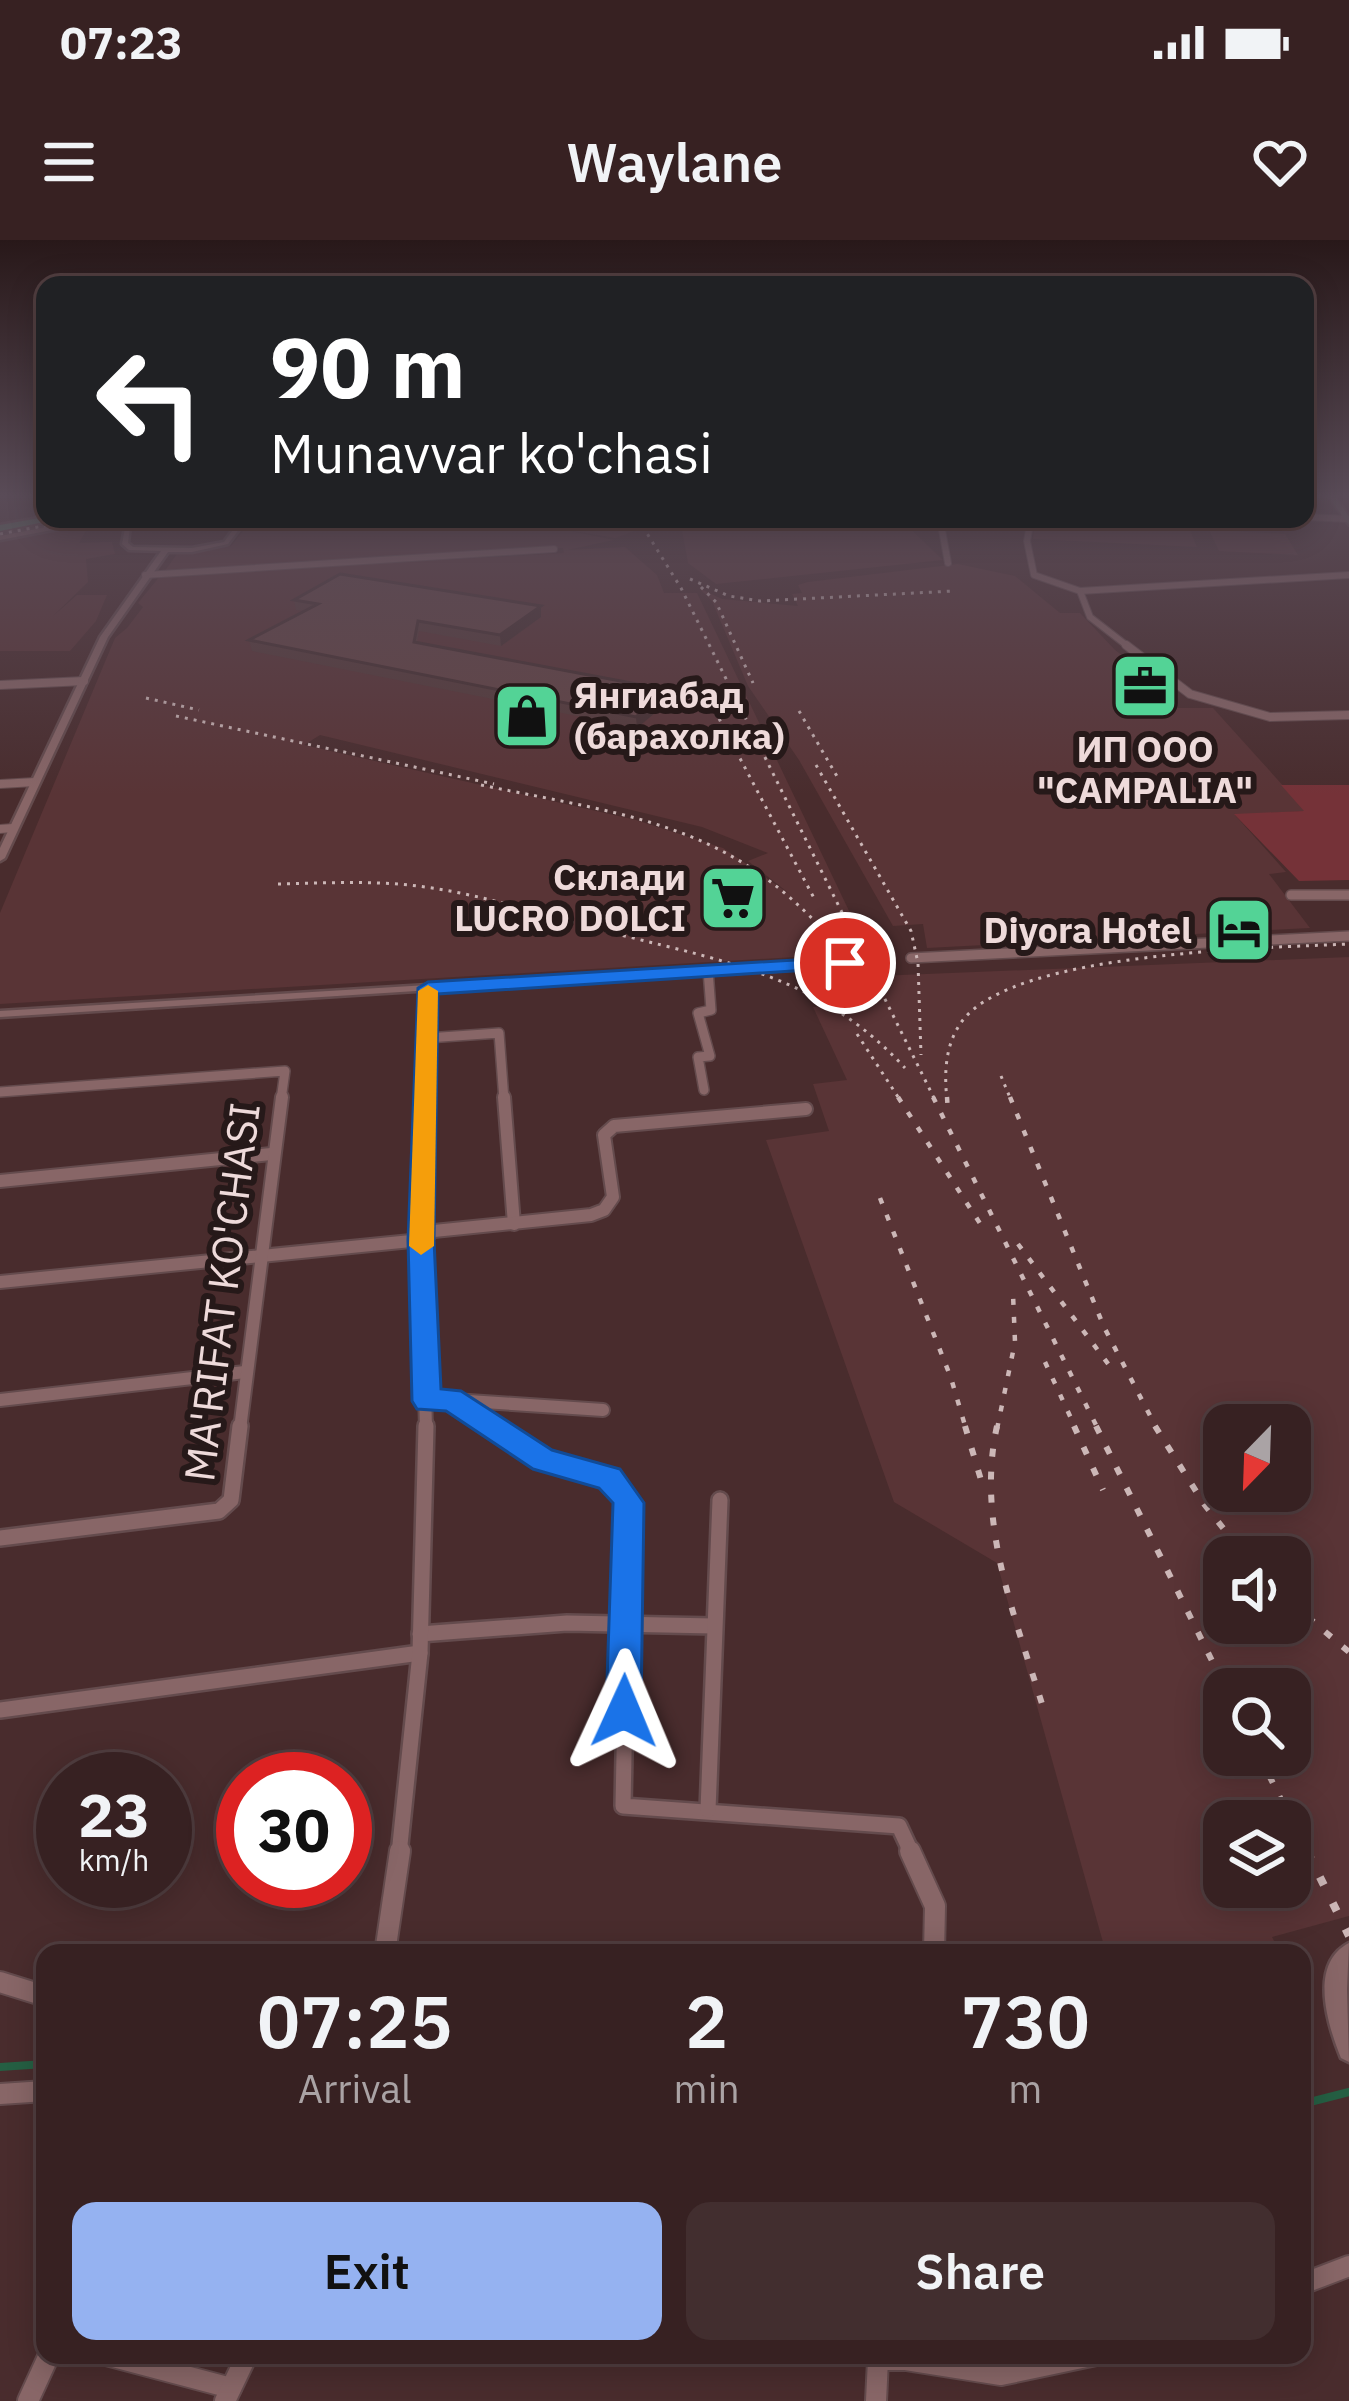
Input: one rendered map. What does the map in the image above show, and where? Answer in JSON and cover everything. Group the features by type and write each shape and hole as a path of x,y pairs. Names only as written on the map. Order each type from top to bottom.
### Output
{"street":[{"path":"0,858 104,637 133,594"},
{"path":"1081,594 1090,617 1190,694 1270,717 1349,715"},
{"path":"0,685 84,681"},
{"path":"0,784 35,782"},
{"path":"0,829 13,828"},
{"path":"1291,895 1349,895"},
{"path":"911,958 1349,935"},
{"path":"0,1013 845,963"},
{"path":"704,1090 698,1057 710,1056 698,1013 711,1010 708,970"},
{"path":"386,1944 420,1653 427,1401 421,1240 428,988"},
{"path":"427,1038 499,1034 514,1224"},
{"name":"MA'RIFAT KO'CHASI","path":"0,1092 283,1070 245,1372 235,1494 227,1506 204,1514 0,1538"},
{"path":"0,1282 421,1240 434,1231 604,1210 614,1192 604,1135 614,1126 806,1108"},
{"path":"0,1181 271,1154"},
{"path":"0,1400 245,1372"},
{"path":"451,1400 544,1460 619,1485 629,1503 623,1806 899,1826 935,1906 934,1944"},
{"path":"427,1401 603,1410"},
{"path":"708,1810 720,1500"},
{"path":"420,1634 625,1619 714,1626"},
{"path":"0,1711 420,1653"},
{"path":"1349,1954 1340,1965 1335,1992 1349,2050"},
{"path":"0,1982 36,1993"},
{"path":"0,2094 36,2092"},
{"path":"1311,2281 1349,2266"},
{"path":"28,2401 45,2364"},
{"path":"134,2364 228,2394 243,2364"},
{"path":"875,2401 876,2364"},
{"path":"920,2364 1004,2376 1057,2364"}],"shaded area":[{"path":"0,594 76,594 53,616 77,595 107,595 96,621 70,651 0,651"},
{"path":"145,594 697,594 851,915 863,953 0,1004 0,913 115,638 143,607 138,603","holes":["320,735 702,827 768,853 748,861 791,895 723,848 636,820 304,745"]},
{"path":"705,594 798,606 792,594 1037,594 1060,613 1080,613 1115,650 1127,659 1137,659 1152,674 1123,677 1146,695 1158,694 1173,708 1213,708 1306,811 1235,815 1286,872 1269,874 1310,928 927,948 923,924 893,926 799,760 748,686"},
{"path":"1281,785 1349,785 1349,880 1299,881 1234,814 1304,811"},
{"path":"1349,957 1349,1916 1272,1937 1276,1944 1103,1944 997,1563 894,1502 766,1140 829,1131 813,1084 847,1080 813,1007 863,1005 877,976"}],"building":[{"path":"305,594 465,594 541,606 500,635 418,621 414,642 668,690 636,717 249,640 318,604 294,600"}],"waterway":[{"path":"0,2067 36,2065"},
{"path":"1311,2102 1349,2092"}],"railway":[{"path":"684,594 935,1100"},
{"path":"708,594 753,683"},
{"path":"724,594 760,601 899,594"},
{"path":"698,679 815,900"},
{"path":"146,698 199,710"},
{"path":"799,711 838,778"},
{"path":"176,716 494,784"},
{"path":"816,765 911,931 918,963 921,1055"},
{"path":"481,785 640,819 729,855 811,917 851,963"},
{"path":"278,884 388,883 450,891 738,966 809,994 842,1014 905,1068"},
{"path":"947,1100 947,1059 963,1020 991,997 1034,980 1144,958 1349,944"},
{"path":"857,1034 900,1100"},
{"path":"1001,1076 1011,1100"},
{"path":"898,1097 981,1225"},
{"path":"933,1097 1098,1429"},
{"path":"947,1097 948,1114"},
{"path":"1010,1097 1104,1327 1157,1429"},
{"path":"880,1198 951,1378 966,1429"},
{"path":"1018,1244 1112,1369"},
{"path":"997,1429 1015,1342 1013,1294"},
{"path":"1045,1362 1076,1429"},
{"path":"965,1426 984,1490"},
{"path":"997,1426 991,1500 995,1537 1046,1717"},
{"path":"1074,1426 1103,1490"},
{"path":"1096,1426 1216,1668"},
{"path":"1155,1426 1229,1536"},
{"path":"1311,1620 1349,1652"},
{"path":"1269,1776 1281,1800"},
{"path":"1311,1859 1349,1936"}],"slow traffic":[{"path":"421,1246 428,991"}],"place":[{"name":"ИП ООО \"CAMPALIA\"","path":"1145,686"},
{"name":"Янгиабад (барахолка)","path":"527,716"},
{"name":"Склади LUCRO DOLCI","path":"733,898"},
{"name":"Diyora Hotel","path":"1239,930"}],"route":[{"path":"624,1711 629,1503 619,1485 544,1460 451,1400 427,1401 421,1240 428,988 845,963"}]}
